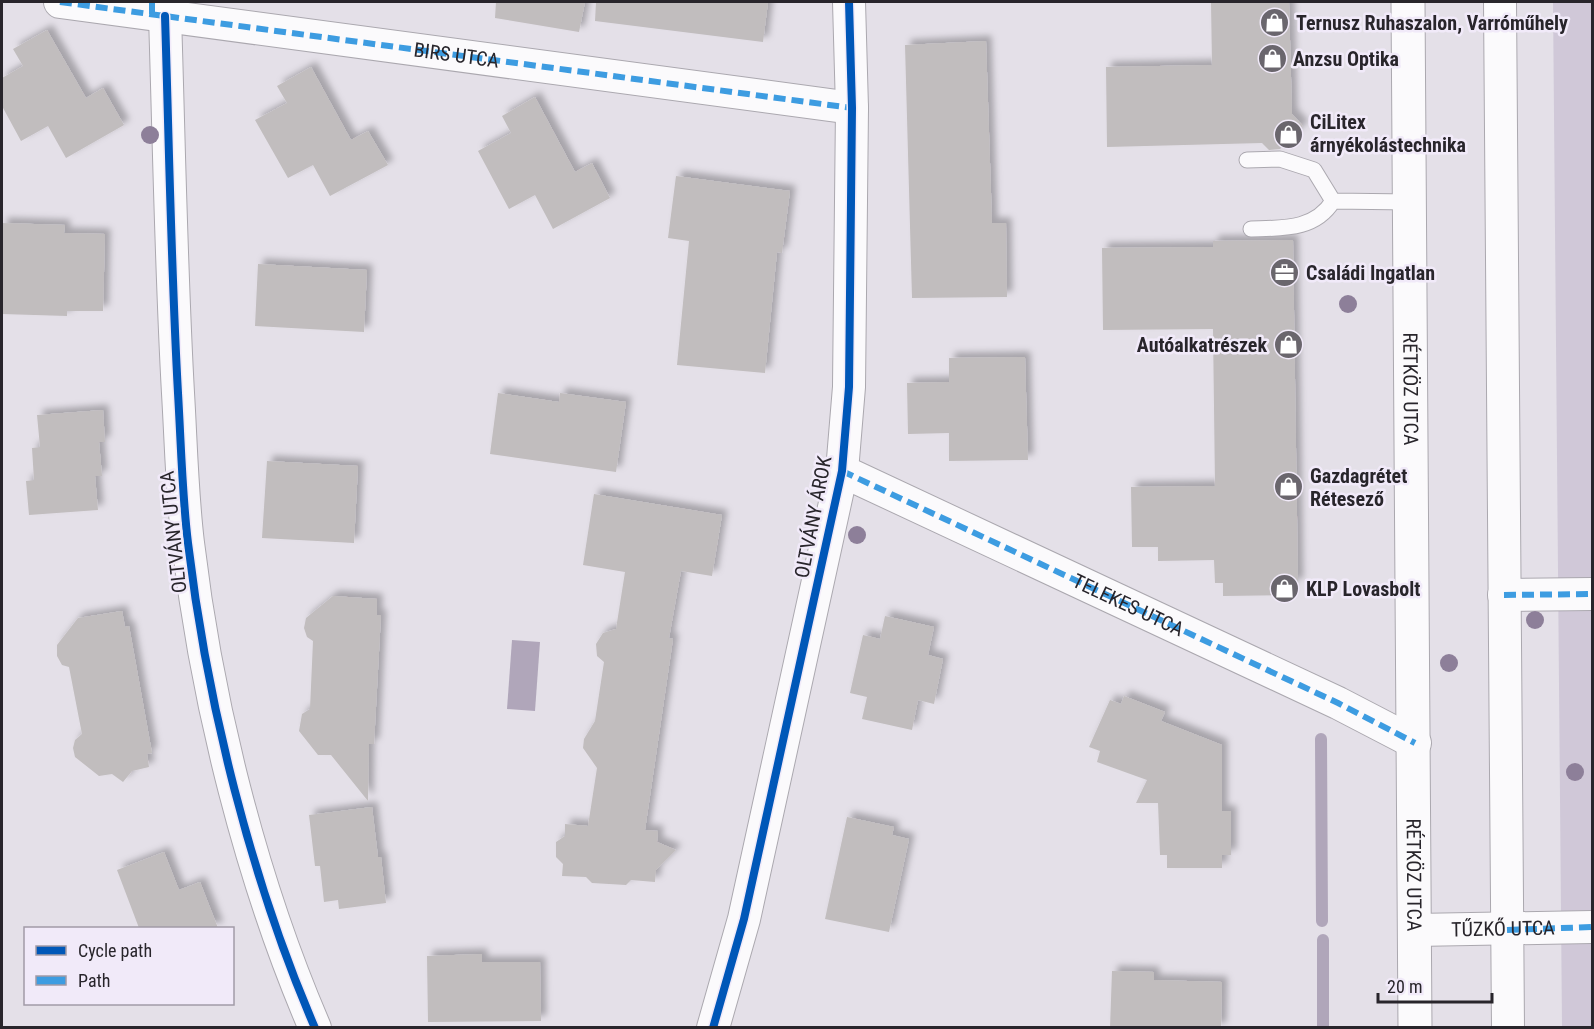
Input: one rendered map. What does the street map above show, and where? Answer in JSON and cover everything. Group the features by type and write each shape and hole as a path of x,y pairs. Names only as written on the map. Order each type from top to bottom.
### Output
{"street":[{"name":"BIRS UTCA","path":"60,2 156,10 852,108"},
{"name":"OLTVÁNY ÁROK","path":"713,1028 744,919 842,471 849,387 852,108 849,2"},
{"name":"RÉTKÖZ UTCA","path":"1408,2 1415,743 1415,1028"},
{"path":"1500,2 1508,1028"},
{"name":"OLTVÁNY UTCA","path":"156,10 188,543 224,751 271,911 297,986 315,1028"},
{"name":"TELEKES UTCA","path":"842,471 1338,703 1415,743"},
{"path":"1504,595 1593,594"},
{"name":"TŰZKŐ UTCA","path":"1415,930 1593,927"}],"lane":[{"path":"1247,160 1280,159 1314,170 1333,201"},
{"path":"1333,201 1410,202"},
{"path":"1251,229 1291,228 1324,215 1333,201"}],"shaded area":[{"path":"1553,2 1592,2 1592,1028 1562,1027"},
{"path":"512,640 540,642 535,711 507,709"}],"building":[{"path":"496,2 585,2 579,32 495,18"},
{"path":"596,2 768,2 763,42 595,21"},
{"path":"1211,2 1289,2 1292,114 1303,126 1280,149 1269,150 1262,143 1107,147 1106,67 1212,65"},
{"path":"47,30 86,98 103,88 124,125 66,158 48,126 21,141 2,106 2,78 23,66 13,49"},
{"path":"986,41 992,223 1006,223 1007,297 912,298 905,45"},
{"path":"311,67 351,140 368,131 388,165 330,196 313,165 288,178 255,120 287,103 277,86"},
{"path":"535,97 575,172 592,163 610,198 553,229 535,195 509,209 478,151 511,133 502,116"},
{"path":"676,176 790,191 782,253 777,252 765,373 677,365 689,241 668,238"},
{"path":"2,223 65,225 64,233 105,234 103,311 67,311 67,316 2,314"},
{"path":"1293,240 1298,584 1290,584 1290,595 1223,596 1223,583 1215,583 1214,560 1158,561 1158,547 1132,547 1131,487 1215,486 1213,329 1103,330 1102,248 1213,247 1213,241"},
{"path":"258,264 367,270 364,332 255,326"},
{"path":"1025,357 1028,460 949,461 949,433 908,434 907,383 949,382 949,358"},
{"path":"498,393 559,402 560,393 626,402 616,472 490,454"},
{"path":"103,410 105,442 99,442 102,476 95,476 98,510 29,515 26,481 34,480 32,448 40,447 37,415"},
{"path":"267,461 358,466 354,543 262,538"},
{"path":"594,494 722,515 712,576 681,571 669,638 673,639 645,830 658,831 657,842 676,850 656,870 655,882 631,880 626,885 592,883 586,877 562,876 563,864 556,857 556,842 565,836 565,824 588,826 597,768 583,748 584,739 595,721 604,662 597,656 596,644 603,633 616,629 625,572 583,565"},
{"path":"333,596 377,599 377,615 381,615 374,744 369,744 368,801 331,755 318,755 299,731 302,714 310,709 313,641 307,637 304,628 306,618"},
{"path":"122,611 125,627 129,626 152,753 147,754 149,767 132,771 123,782 112,774 99,776 75,757 73,748 75,740 82,734 69,667 62,665 57,656 57,645 78,618"},
{"path":"885,616 934,627 928,655 943,659 934,704 918,700 912,730 862,719 867,697 850,693 863,635 880,639"},
{"path":"1124,696 1165,712 1161,721 1222,745 1222,811 1231,811 1231,855 1222,855 1222,868 1167,868 1167,855 1160,855 1158,803 1136,803 1147,780 1097,762 1100,751 1089,747 1110,700 1121,704"},
{"path":"372,807 386,903 339,909 338,900 324,902 320,866 315,866 309,815"},
{"path":"847,817 894,827 892,835 909,839 889,932 825,919"},
{"path":"164,852 179,890 200,882 218,927 139,927 117,870"},
{"path":"482,954 482,962 540,962 541,1021 428,1022 427,956"},
{"path":"1112,971 1154,972 1154,980 1222,982 1221,1028 1110,1028"}],"waterway":[{"path":"1321,739 1322,921"},
{"path":"1323,940 1323,1028"}],"marked path":[{"path":"60,2 852,108"},
{"path":"152,2 152,14"},
{"path":"842,471 1338,703 1415,743"},
{"path":"1504,595 1592,594"},
{"path":"1507,930 1592,927"}],"cycle path":[{"path":"713,1028 744,919 842,471 849,387 852,108 849,2"},
{"path":"165,16 182,468 186,525 196,604 220,728 252,852 292,971 315,1028"}],"place":[{"name":"Ternusz Ruhaszalon, Varróműhely","path":"1275,23"},
{"name":"Anzsu Optika","path":"1272,59"},
{"name":"CiLitex árnyékolástechnika","path":"1289,134"},
{"name":"Családi Ingatlan","path":"1285,273"},
{"name":"Autóalkatrészek","path":"1288,345"},
{"name":"Gazdagrétet Rétesező","path":"1289,487"},
{"name":"KLP Lovasbolt","path":"1285,589"}]}
